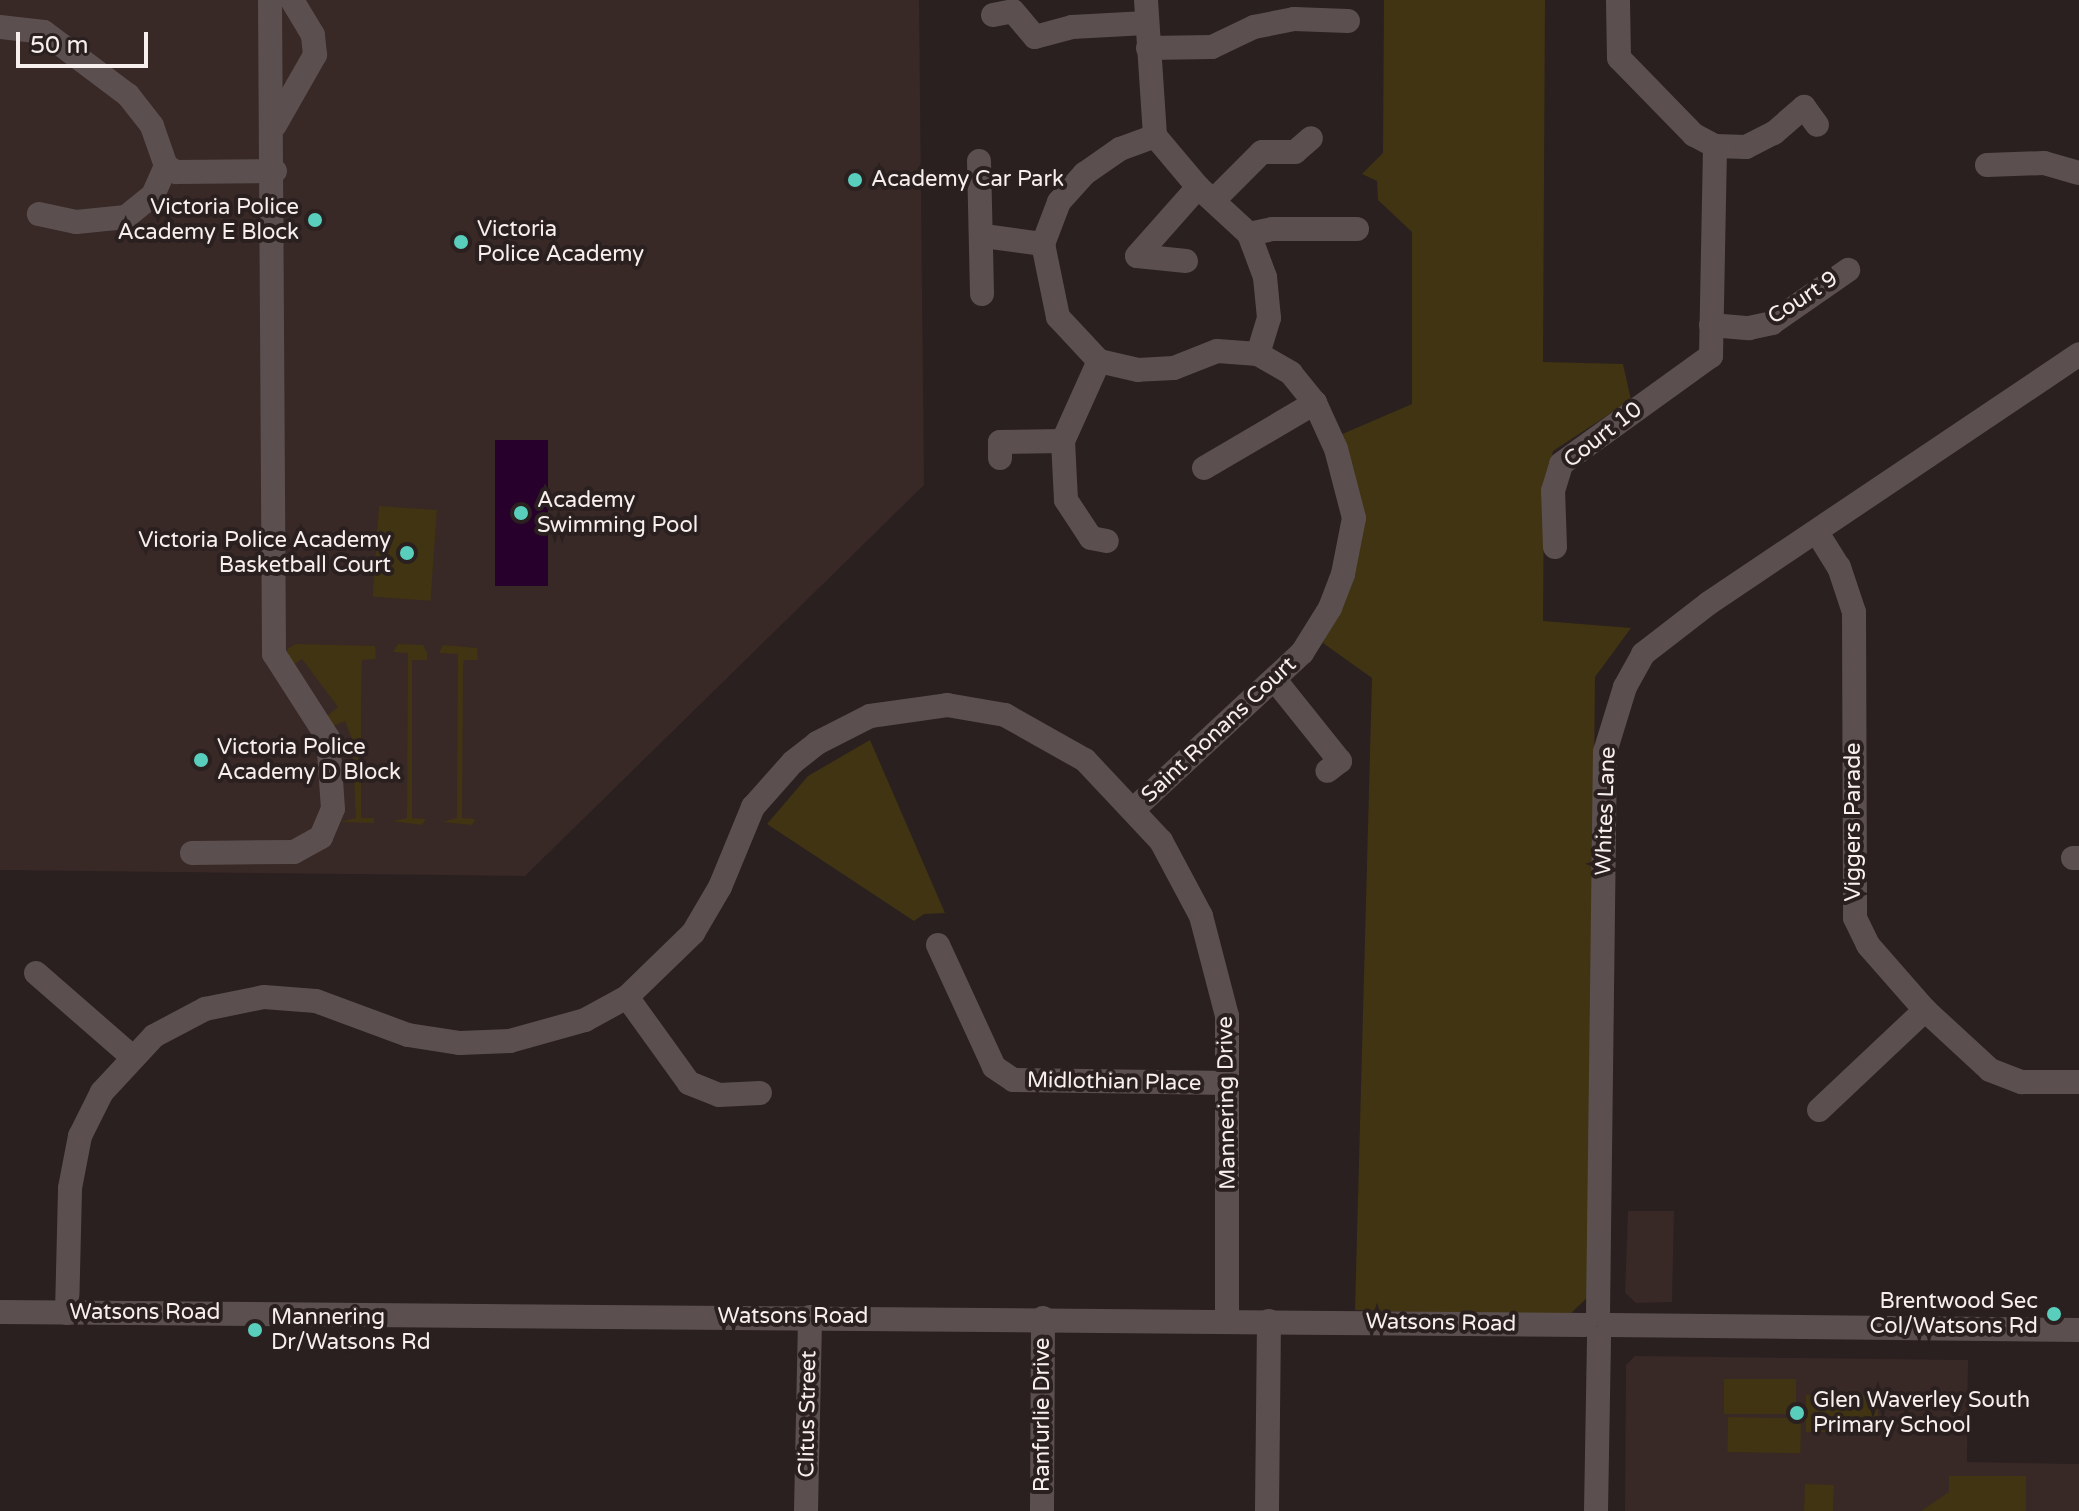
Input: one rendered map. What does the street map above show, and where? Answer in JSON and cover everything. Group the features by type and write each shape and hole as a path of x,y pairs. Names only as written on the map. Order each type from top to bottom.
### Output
{"street":[{"path":"192,853 294,852 321,837 333,809 328,738 274,654 275,125 270,70 270,0"},
{"path":"275,125 297,84 313,64 315,46 292,0"},
{"path":"1618,0 1619,58 1694,135 1715,146 1746,147 1774,133 1806,108"},
{"path":"993,15 1013,11 1035,37 1146,12 1155,136 1206,193 1249,234 1267,291 1269,318 1258,354"},
{"path":"1148,48 1212,47 1254,27 1294,19 1348,21"},
{"path":"0,27 44,32 128,95 152,126 166,166 176,172 275,171"},
{"path":"270,70 297,84"},
{"path":"1155,136 1120,149 1084,174 1059,202 1043,244 1058,317 1099,361 1138,370 1174,368 1217,351 1258,354 1291,373 1315,403 1204,468"},
{"path":"1186,261 1137,256 1206,193 1262,152 1295,152 1311,138"},
{"path":"1711,325 1715,146"},
{"path":"979,161 984,236 982,294"},
{"path":"1987,165 2044,163 2079,173"},
{"path":"39,214 76,222 126,217 153,195 166,166"},
{"path":"1249,234 1272,229 1357,229"},
{"path":"984,236 1043,244"},
{"name":"Court 9","path":"1711,325 1749,328 1772,323 1848,270"},
{"name":"Court 10","path":"1555,547 1553,491 1561,464 1711,356 1711,325"},
{"name":"Whites Lane","path":"1596,1511 1605,752 1611,719 1643,654 1709,603 1818,534 2079,354"},
{"path":"1099,361 1063,441 1066,500 1091,538 1107,541"},
{"name":"Saint Ronans Court","path":"1135,808 1302,653 1330,608 1343,574 1354,518 1336,449 1315,403"},
{"path":"1000,458 1000,442 1063,441"},
{"name":"Viggers Parade","path":"1818,534 1839,567 1854,612 1855,918 1868,945 1925,1010 1990,1070 2022,1082 2079,1082"},
{"path":"1275,680 1340,761 1327,771"},
{"name":"Mannering Drive","path":"67,1313 72,1166 90,1113 131,1056 178,1020 205,1009 264,997 316,1001 408,1035 488,1044 562,1029 627,997 675,955 708,911 739,833 769,785 817,743 870,716 947,705 1005,715 1085,760 1135,808 1182,876 1215,953 1227,1016 1227,1321"},
{"name":"Midlothian Place","path":"938,945 994,1067 1013,1080 1229,1083"},
{"path":"36,973 131,1056"},
{"path":"627,997 689,1083 719,1095 760,1093"},
{"path":"1819,1110 1925,1010"},
{"name":"Watsons Road","path":"0,1312 1043,1318 2079,1330"},
{"name":"Clitus Street","path":"806,1511 810,1317"},
{"name":"Ranfurlie Drive","path":"1042,1511 1043,1318"},
{"path":"1267,1511 1269,1321"}],"shaded area":[{"name":"Victoria Police Academy","path":"0,0 919,0 924,485 525,876 0,870"},
{"path":"1384,0 1545,0 1543,362 1623,364 1631,400 1553,451 1544,491 1543,621 1631,628 1595,677 1589,1296 1567,1317 1355,1310 1372,678 1323,643 1354,554 1340,435 1412,404 1412,232 1378,200 1377,181 1362,174 1383,153"},
{"name":"Academy Swimming Pool","path":"495,440 548,440 548,586 495,586"},
{"name":"Victoria Police Academy Basketball Court","path":"379,506 437,510 431,601 373,597"},
{"path":"296,644 375,646 376,659 362,660 361,712 361,818 374,818 374,823 340,822 356,818 352,739 345,721 333,726 327,716 338,707 302,659 290,667 287,649"},
{"path":"398,644 423,645 427,652 427,660 412,660 412,818 426,819 422,825 392,821 407,818 408,653 393,652"},
{"path":"443,645 477,648 478,660 464,660 463,666 462,818 476,819 472,825 442,822 457,818 458,654 439,653"},
{"path":"870,740 945,913 924,914 914,921 767,824 808,776"},
{"path":"1628,1211 1674,1211 1672,1302 1636,1303 1625,1293"},
{"name":"Glen Waverley South Primary School","path":"1635,1356 1968,1360 1967,1462 2079,1464 2079,1511 1625,1511 1626,1365"},
{"path":"1724,1379 1796,1379 1796,1414 1724,1414"},
{"path":"1806,1395 1878,1395 1878,1432 1806,1432"},
{"path":"1728,1417 1801,1418 1800,1453 1727,1452"},
{"path":"1949,1476 2026,1476 2026,1511 1921,1511 1949,1492"},
{"path":"1805,1484 1834,1485 1833,1511 1804,1511"}],"place":[{"name":"Academy Car Park","path":"855,180"},
{"name":"Victoria Police Academy E Block","path":"315,220"},
{"name":"Victoria Police Academy","path":"461,242"},
{"name":"Academy Swimming Pool","path":"521,513"},
{"name":"Victoria Police Academy Basketball Court","path":"407,553"},
{"name":"Victoria Police Academy D Block","path":"201,760"},
{"name":"Brentwood Sec Col/Watsons Rd","path":"2054,1314"},
{"name":"Mannering Dr/Watsons Rd","path":"255,1330"},
{"name":"Glen Waverley South Primary School","path":"1797,1413"}]}
